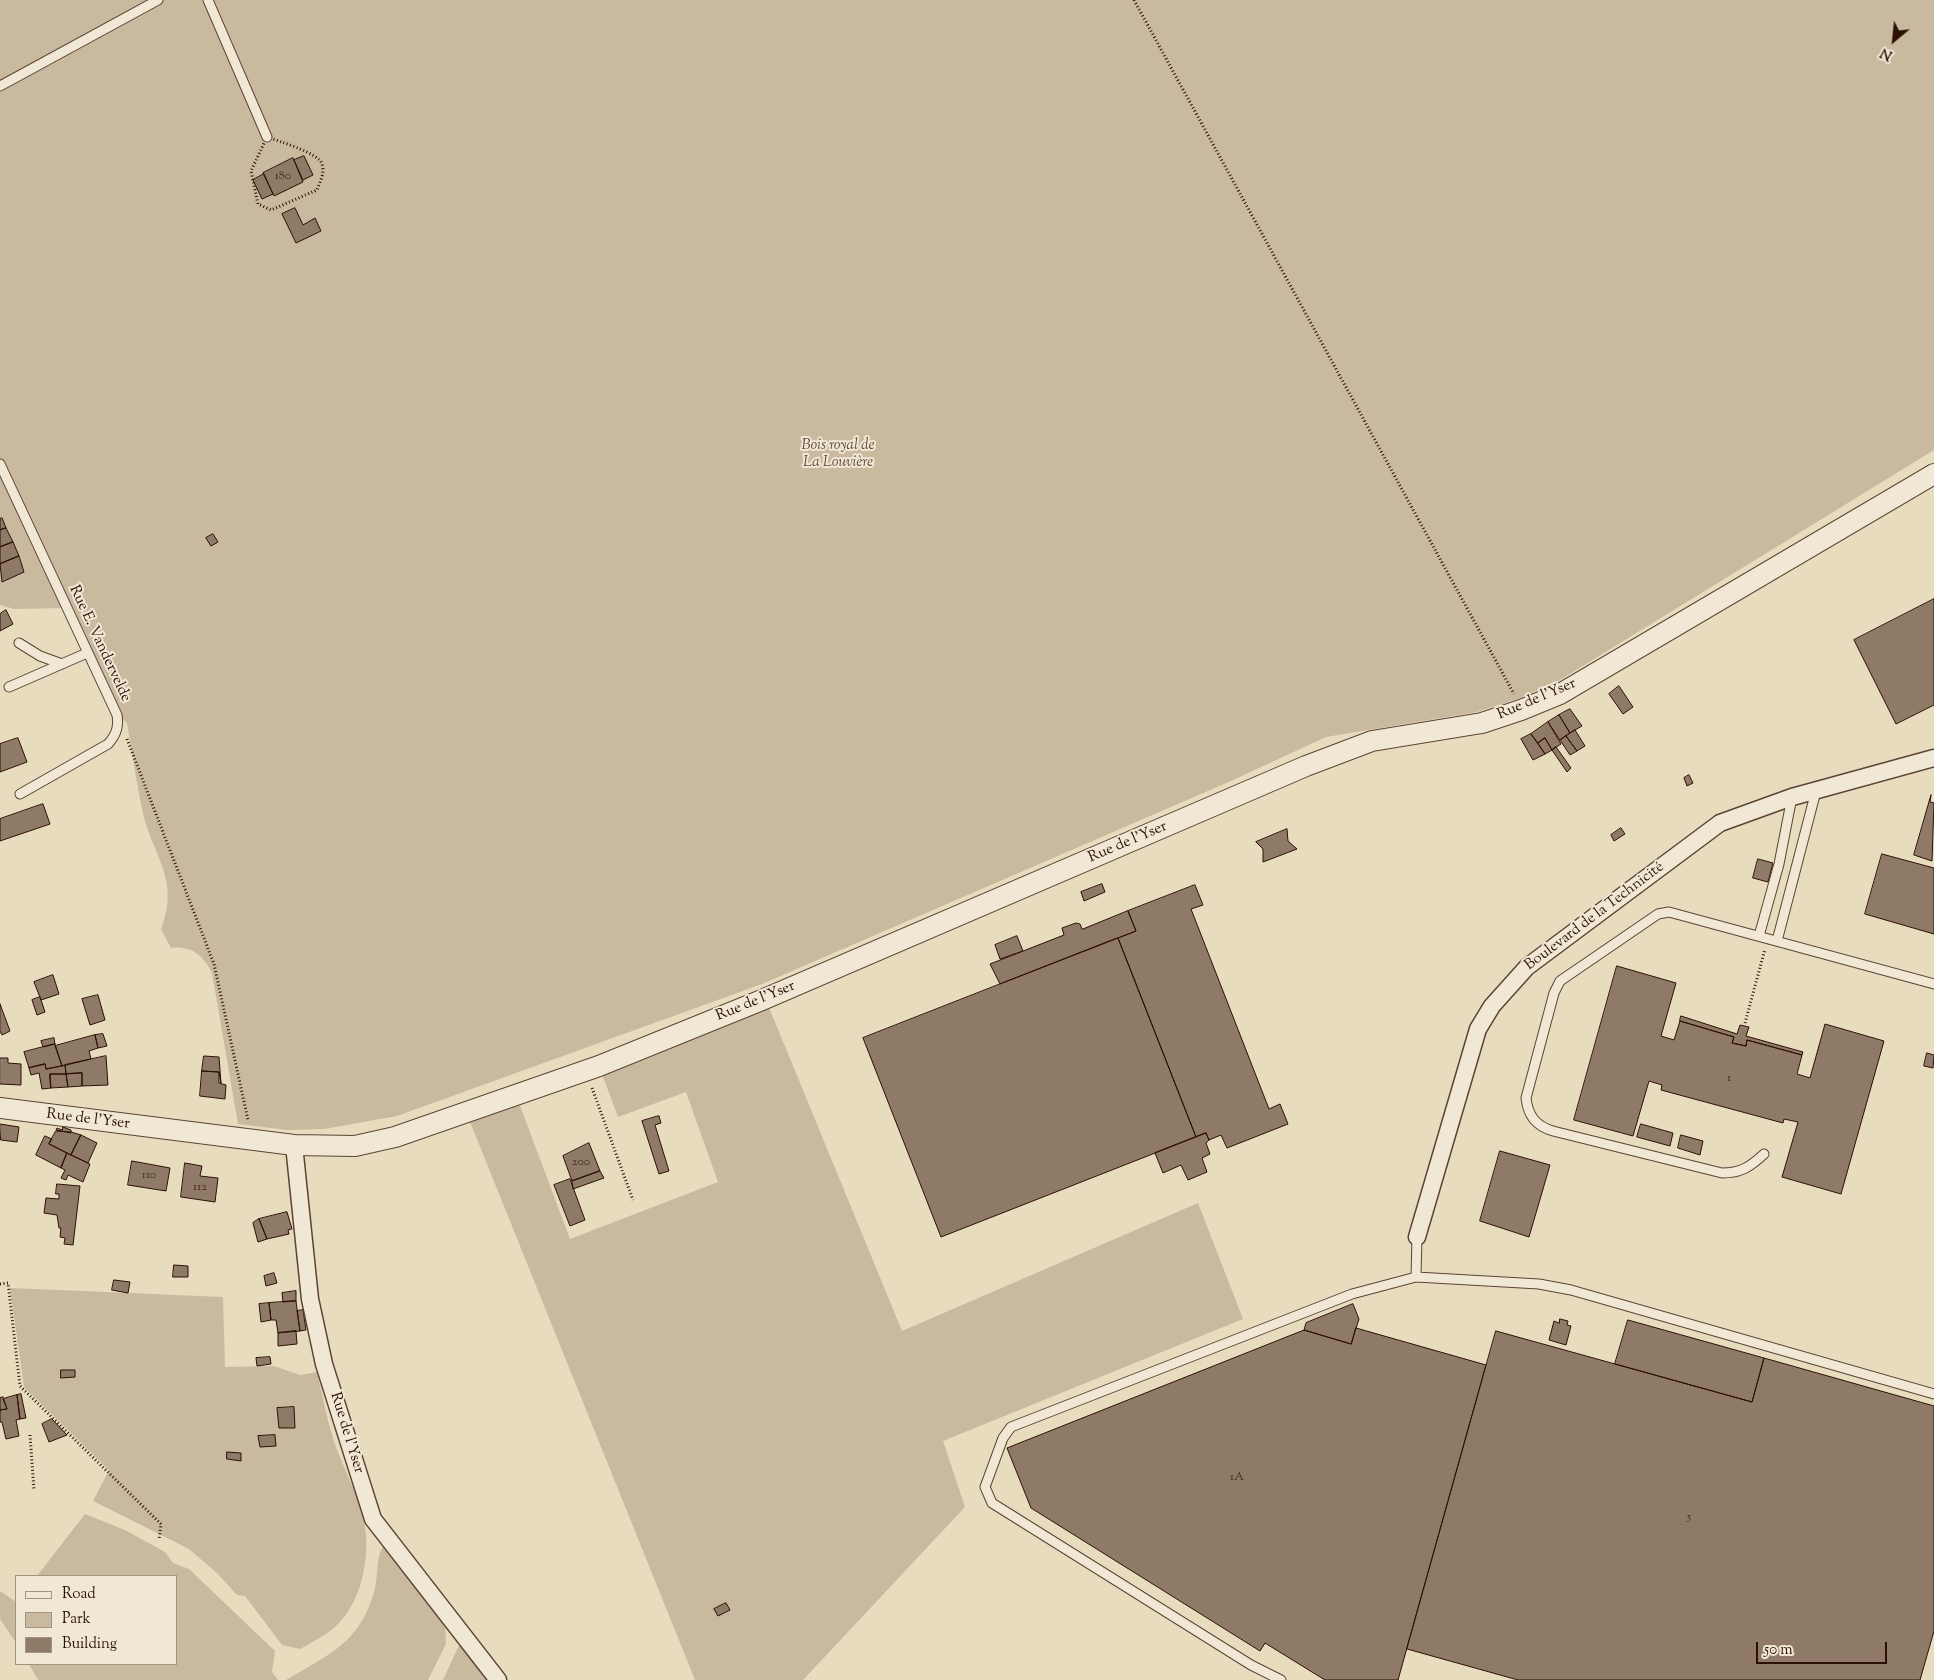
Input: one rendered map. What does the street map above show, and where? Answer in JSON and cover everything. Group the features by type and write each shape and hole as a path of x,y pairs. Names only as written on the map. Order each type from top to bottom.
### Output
{"street":[{"name":"Rue de l'Yser","path":"0,1108 294,1145 355,1146 395,1137 586,1070 762,1000 1306,766 1372,741 1482,723 1560,694 1934,474"},
{"name":"Boulevard de la Technicité","path":"1417,1237 1478,1029 1508,985 1551,948 1720,823 1792,797 1934,758"},
{"name":"Rue de l'Yser","path":"294,1145 310,1299 324,1364 373,1520 498,1680"}],"lane":[{"path":"0,86 158,0"},
{"path":"208,0 267,137"},
{"name":"Rue E. Vandervelde","path":"0,464 86,653 117,715 119,724 117,732 108,744 20,794"},
{"path":"19,643 40,656 62,664"},
{"path":"9,687 86,653"},
{"path":"1768,938 1816,790"},
{"path":"1768,938 1779,864 1792,797"},
{"path":"1764,1154 1743,1170 1736,1173 1722,1173 1544,1128 1530,1116 1526,1098 1554,993 1560,981 1658,914 1680,914 1934,984"},
{"path":"1416,1277 1417,1237"},
{"path":"1281,1680 1251,1665 992,1503 985,1487 1003,1438 1011,1427 1352,1294 1416,1277 1540,1284 1570,1290 1934,1394"}],"path":[{"path":"1134,0 1517,699"},
{"path":"267,137 316,156 322,163 323,176 317,190 271,210 258,204 251,172 267,137"},
{"path":"117,715 214,964 252,1140"},
{"path":"1745,1023 1768,938"},
{"path":"586,1070 633,1200"},
{"path":"0,1284 8,1283 20,1386 161,1524 159,1540"},
{"path":"30,1435 34,1490"}],"green space":[{"name":"Bois royal de La Louvière","path":"0,0 1934,0 1934,450 1555,683 1517,699 1477,712 1326,737 1231,781 762,984 397,1116 324,1129 287,1130 238,1124 212,973 205,961 196,953 185,948 171,948 161,929 168,896 166,881 142,809 127,723 117,715 66,608 14,609 0,605"},
{"path":"768,1005 902,1331 1198,1203 1243,1319 943,1441 965,1507 803,1680 695,1680 466,1112 516,1095 570,1239 718,1182 686,1092 618,1117 599,1066"},
{"path":"10,1288 223,1297 225,1367 274,1366 300,1375 317,1372 334,1441 359,1503 366,1534 365,1563 358,1592 352,1605 335,1627 300,1649 282,1645 245,1596 237,1595 217,1573 189,1549 93,1501 109,1470 24,1387"},
{"path":"85,1514 125,1530 165,1552 173,1563 189,1569 275,1651 272,1672 278,1680 38,1680 30,1665 178,1665 178,1575 38,1575"},
{"path":"384,1544 445,1621 446,1644 428,1680 286,1680 340,1646 360,1624 368,1610 374,1592 379,1555"},
{"path":"0,1591 15,1601 15,1642 0,1619"},
{"path":"461,1641 491,1680 443,1680"}],"building":[{"path":"304,156 313,175 303,180 294,160"},
{"path":"293,158 303,182 274,196 263,173"},
{"path":"264,174 273,194 262,199 253,180"},
{"path":"295,208 303,225 315,218 321,231 296,243 282,214"},
{"path":"2,518 6,528 0,530 0,519"},
{"path":"6,528 13,542 0,547 0,530"},
{"path":"213,534 218,542 211,546 206,538"},
{"path":"13,542 19,556 0,564 0,547"},
{"path":"19,556 24,572 2,582 0,564"},
{"path":"1934,599 1934,705 1896,724 1854,640"},
{"path":"6,610 13,624 0,631 0,614"},
{"path":"1619,686 1633,707 1623,714 1609,694"},
{"path":"1570,709 1582,726 1570,733 1559,715"},
{"path":"1559,715 1570,733 1560,740 1548,722"},
{"path":"1548,722 1561,744 1552,750 1545,738 1538,743 1531,734"},
{"path":"1575,730 1585,746 1577,751 1566,736"},
{"path":"1531,734 1545,754 1533,760 1521,739"},
{"path":"1566,736 1577,751 1570,755 1560,740"},
{"path":"18,738 27,762 0,772 0,744"},
{"path":"1545,738 1552,750 1545,754 1538,743"},
{"path":"1556,747 1571,768 1567,772 1552,750"},
{"path":"1689,775 1693,783 1687,786 1684,778"},
{"path":"1931,795 1930,802 1934,803 1932,861 1914,855"},
{"path":"43,804 50,824 0,841 0,819"},
{"path":"1621,828 1625,834 1614,841 1611,835"},
{"path":"1287,829 1288,841 1297,849 1263,862 1263,849 1256,842"},
{"path":"1882,854 1934,868 1934,934 1865,914"},
{"path":"1758,859 1773,863 1768,882 1753,878"},
{"path":"1102,884 1105,892 1084,901 1081,892"},
{"path":"1195,885 1203,905 1191,909 1269,1109 1280,1104 1288,1124 1227,1148 1221,1135 1209,1140 1206,1133 1196,1137 1118,938 1136,931 1128,911"},
{"path":"1128,911 1136,931 1000,984 990,964 1064,935 1062,928 1076,923 1080,924 1082,929"},
{"path":"1017,936 1023,951 1000,959 995,945"},
{"path":"1118,938 1196,1137 941,1237 863,1038"},
{"path":"1617,966 1676,983 1661,1036 1674,1040 1680,1021 1734,1037 1732,1043 1746,1046 1747,1040 1802,1055 1797,1074 1810,1078 1825,1024 1884,1041 1841,1194 1782,1177 1798,1122 1784,1119 1783,1123 1661,1090 1662,1085 1649,1081 1633,1136 1574,1120"},
{"path":"53,975 59,994 41,1000 34,982"},
{"path":"98,995 105,1020 90,1025 82,999"},
{"path":"40,997 45,1012 37,1015 32,1000"},
{"path":"0,1004 10,1031 2,1035 0,1031"},
{"path":"1681,1016 1737,1034 1740,1025 1749,1027 1746,1036 1803,1052 1802,1055 1747,1040 1746,1046 1732,1043 1734,1037 1680,1021"},
{"path":"103,1034 107,1046 98,1048 95,1035"},
{"path":"95,1035 98,1048 89,1051 91,1059 62,1066 55,1046"},
{"path":"54,1038 55,1044 43,1047 41,1041"},
{"path":"55,1044 62,1066 46,1069 45,1064 29,1068 24,1052"},
{"path":"1927,1053 1934,1055 1933,1068 1924,1066"},
{"path":"106,1056 108,1085 82,1086 82,1073 66,1074 65,1065"},
{"path":"204,1056 219,1057 221,1083 219,1072 202,1071"},
{"path":"0,1058 8,1058 8,1063 21,1064 21,1085 0,1084"},
{"path":"45,1064 46,1069 65,1065 66,1074 50,1074 51,1088 42,1089 39,1073 31,1075 29,1068"},
{"path":"202,1071 219,1072 219,1083 226,1085 225,1099 200,1096"},
{"path":"82,1073 82,1086 68,1087 66,1074"},
{"path":"50,1074 66,1074 68,1087 51,1088"},
{"path":"659,1116 661,1123 655,1125 669,1171 659,1174 642,1121"},
{"path":"0,1124 19,1127 17,1142 1,1140"},
{"path":"1641,1124 1673,1133 1670,1146 1637,1137"},
{"path":"63,1127 71,1130 71,1133 56,1130 57,1128 62,1130"},
{"path":"56,1131 81,1135 71,1155 49,1144"},
{"path":"1206,1133 1209,1140 1206,1143 1210,1154 1202,1158 1207,1172 1188,1180 1181,1165 1163,1173 1155,1153"},
{"path":"81,1135 97,1143 88,1163 71,1155"},
{"path":"1681,1135 1703,1141 1700,1155 1678,1148"},
{"path":"45,1136 52,1139 49,1144 67,1153 61,1168 36,1155"},
{"path":"589,1143 600,1171 572,1181 563,1156"},
{"path":"1500,1151 1550,1165 1529,1237 1480,1221"},
{"path":"67,1153 90,1164 83,1182 68,1175 66,1180 61,1178 65,1170 61,1168"},
{"path":"132,1161 170,1168 166,1191 128,1185"},
{"path":"185,1163 202,1166 200,1176 218,1178 215,1202 181,1197"},
{"path":"600,1171 604,1178 573,1189 572,1181"},
{"path":"570,1179 585,1220 570,1226 554,1185"},
{"path":"57,1184 80,1186 73,1245 64,1244 65,1238 60,1237 61,1228 59,1228 57,1215 44,1213 46,1198 59,1199 59,1194 56,1194"},
{"path":"287,1212 292,1229 288,1230 289,1234 267,1239 259,1219"},
{"path":"259,1219 267,1239 258,1242 253,1223"},
{"path":"174,1265 188,1266 188,1277 173,1277"},
{"path":"274,1273 277,1283 266,1286 264,1276"},
{"path":"114,1280 130,1282 128,1293 112,1290"},
{"path":"296,1291 296,1301 283,1302 282,1293"},
{"path":"296,1301 300,1331 278,1333 276,1320 271,1320 269,1303"},
{"path":"269,1303 271,1320 261,1322 259,1304"},
{"path":"1353,1304 1359,1319 1351,1344 1304,1330 1306,1323"},
{"path":"303,1310 306,1330 300,1331 297,1311"},
{"path":"1560,1319 1568,1321 1567,1325 1571,1326 1566,1345 1549,1340 1554,1321 1559,1323"},
{"path":"1628,1320 1764,1358 1752,1402 1615,1364"},
{"path":"1356,1328 1486,1365 1398,1680 1325,1680 1265,1643 1260,1651 1031,1508 1007,1448 1304,1330 1351,1344"},
{"path":"296,1331 297,1344 278,1346 278,1333"},
{"path":"1496,1331 1752,1402 1764,1358 1934,1406 1934,1631 1920,1680 1518,1680 1407,1649"},
{"path":"270,1357 271,1364 257,1366 256,1358"},
{"path":"61,1370 75,1370 75,1377 61,1378"},
{"path":"21,1394 26,1418 20,1419 17,1395"},
{"path":"17,1395 20,1419 16,1420 19,1436 6,1439 2,1422 0,1422 0,1410 7,1409 3,1399"},
{"path":"3,1397 7,1409 0,1410 0,1398"},
{"path":"294,1407 295,1428 279,1428 277,1408"},
{"path":"52,1419 67,1435 49,1442 42,1424"},
{"path":"275,1435 276,1446 260,1447 258,1436"},
{"path":"227,1452 241,1453 241,1461 227,1459"},
{"path":"726,1603 730,1610 718,1616 714,1609"}]}
